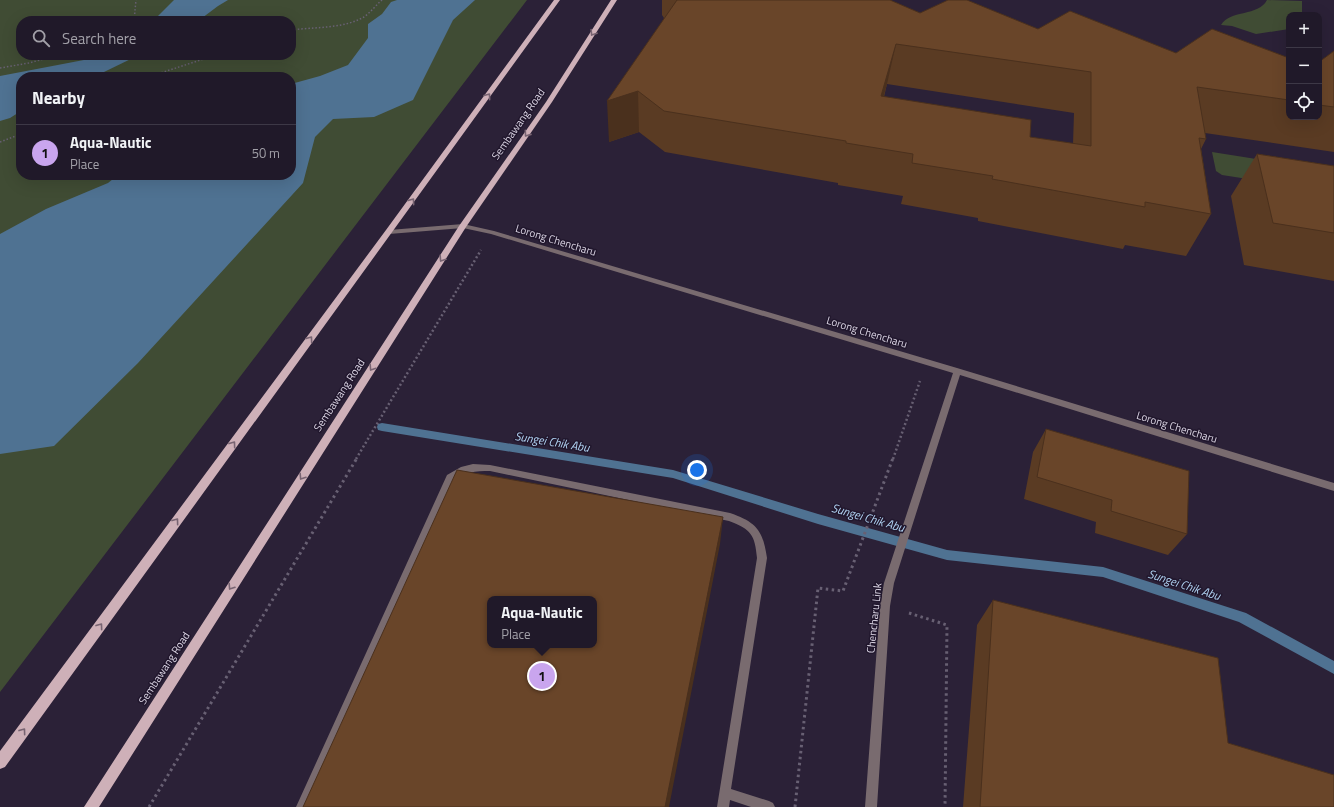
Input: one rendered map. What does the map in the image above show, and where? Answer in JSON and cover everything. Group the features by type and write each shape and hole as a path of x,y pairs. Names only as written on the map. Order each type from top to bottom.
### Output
{"main road":[{"path":"0,762 389,232 557,0"},
{"name":"Sembawang Road","path":"91,807 463,226 549,102 614,0"}],"street":[{"name":"Lorong Chencharu","path":"389,232 463,226 492,232 957,370 1334,487"},
{"name":"Chencharu Link","path":"871,807 885,606 889,583 957,370"},
{"path":"302,807 450,478 459,471 471,467 490,468 730,517 743,522 756,530 760,541 762,558 723,807"},
{"path":"725,793 769,807"}],"path":[{"path":"134,16 136,0"},
{"path":"296,29 340,24 362,18 382,0"},
{"path":"0,68 40,60"},
{"path":"164,72 201,60"},
{"path":"0,142 16,136"},
{"path":"149,807 492,232"},
{"path":"795,807 818,588 843,591 885,482 927,362"},
{"path":"885,606 947,625 945,807"}],"green space":[{"path":"0,0 527,0 0,692"},
{"path":"1267,0 1302,1 1302,12 1286,12 1286,29 1256,34 1232,26 1221,25 1225,20 1231,17 1257,9"},
{"path":"1212,152 1288,164 1294,186 1222,175 1216,171"}],"water":[{"path":"174,0 228,0 205,16 158,16"},
{"path":"397,0 475,0 453,20 413,100 374,117 333,119 315,137 303,183 138,363 54,446 0,454 0,234 46,209 108,183 112,180 296,180 296,83 320,76 348,65 368,38 368,24 382,14 391,2"},
{"path":"84,60 129,60 104,72 21,72"},
{"path":"16,73 16,114 0,121 0,76"}],"building":[{"path":"677,0 890,0 920,13 948,0 967,0 1038,29 1070,11 1176,53 1212,29 1286,57 1286,100 1197,87 1206,139 1199,138 1211,214 1145,202 1145,207 992,179 993,176 912,163 913,154 846,143 846,141 664,111 638,91 607,101","holes":["896,44 1091,72 1091,146 1030,137 1031,120 881,96"]},
{"path":"1334,51 1334,107 1322,105 1322,60"},
{"path":"1257,154 1334,166 1334,233 1273,223"},
{"path":"1046,429 1189,471 1187,534 1111,511 1112,500 1037,477"},
{"path":"457,470 723,517 665,807 303,807"},
{"path":"993,600 1218,658 1228,743 1334,775 1334,807 980,807"}],"waterway":[{"name":"Sungei Chik Abu","path":"382,427 673,474 818,519 947,555 1103,572 1242,617 1334,668"}],"place":[{"name":"Aqua-Nautic","path":"542,676"}]}
